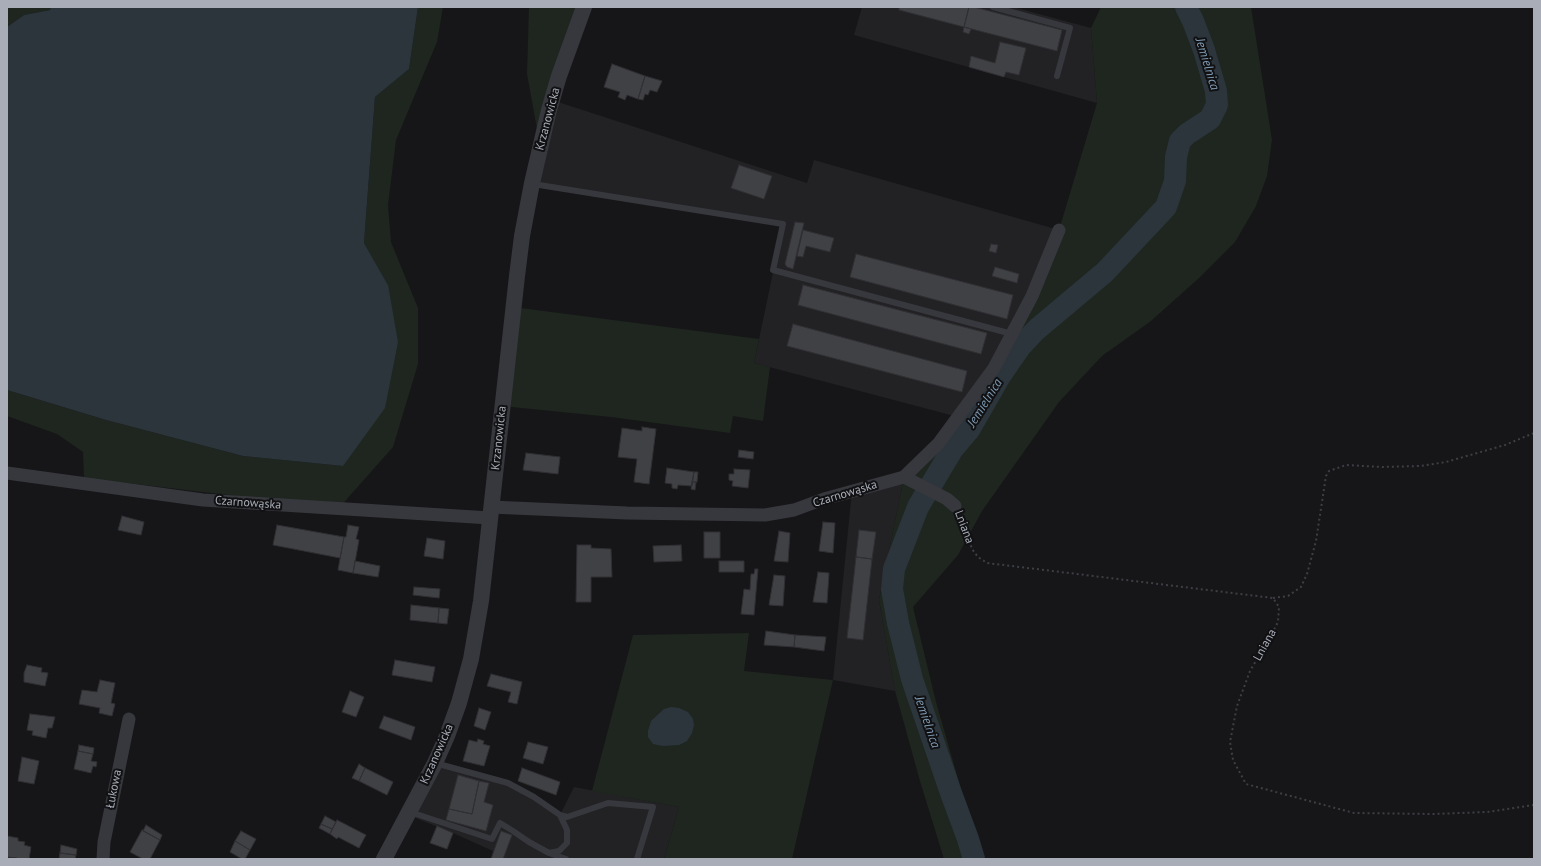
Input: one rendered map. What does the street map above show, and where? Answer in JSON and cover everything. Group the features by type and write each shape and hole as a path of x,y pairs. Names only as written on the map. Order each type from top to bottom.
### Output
{"street":[{"name":"Krzanowicka","path":"384,859 435,763 459,703 471,659 481,601 516,276 532,183 559,76 584,7"},
{"name":"Czarnowąska","path":"7,473 203,500 491,513 765,515 794,510 904,477 938,444 994,368 1032,296 1059,230"},
{"name":"Lniana","path":"904,477 947,499 955,506"},
{"name":"Łukowa","path":"103,859 104,842 129,719"}],"lane":[{"path":"993,7 1070,28 1058,76"},
{"path":"532,183 783,224 773,270 1012,334"},
{"path":"435,763 508,783 534,797 560,815 567,817 608,803 653,807 637,859"},
{"path":"410,812 492,839 500,823 549,853 566,859"},
{"path":"549,853 559,851 567,843 567,830 560,815"}],"path":[{"path":"1273,598 1288,596 1301,587 1307,574 1316,541 1326,476 1329,471 1346,465 1389,467 1420,466 1446,462 1505,444 1534,433"},
{"name":"Lniana","path":"955,506 960,514 972,549 978,557 987,563 1273,598 1279,607 1278,622 1250,671 1237,706 1230,742 1233,760 1246,784 1354,813 1433,814 1488,812 1534,805"}],"shaded area":[{"path":"7,7 51,7 50,10 24,15 7,27"},
{"path":"51,7 418,7 409,69 375,97 364,243 388,285 398,342 385,408 343,466 243,456 106,420 7,390 7,27 24,15 50,10"},
{"path":"418,7 443,7 437,42 396,140 388,205 391,242 418,308 418,364 393,447 339,508 84,478 83,452 57,434 7,416 7,390 106,420 243,456 343,466 388,285 364,243 375,97 409,69"},
{"path":"529,7 584,7 540,145 527,74"},
{"path":"862,7 1013,7 1091,28 1097,103 854,35"},
{"path":"1101,7 1251,7 1272,140 1267,176 1256,206 1235,242 1199,278 1151,321 1102,356 1059,402 982,511 958,555 913,607 936,702 981,859 944,859 895,691 879,600 904,477 994,368 1059,230 1097,103 1091,28"},
{"path":"552,100 807,183 814,160 1059,230 1032,296 958,417 754,363 783,225 532,183"},
{"path":"513,307 759,339 754,363 770,367 763,421 733,416 730,433 611,417 502,406"},
{"path":"904,477 879,600 895,691 833,680 852,491"},
{"path":"749,633 744,671 833,680 792,859 664,859 679,807 592,791 633,635"},
{"path":"671,707 679,708 688,712 693,719 694,725 692,733 687,741 679,745 663,746 653,744 648,737 651,721 664,709"},
{"path":"435,763 508,783 560,815 574,787 679,807 664,859 491,859 493,851 408,815"}],"building":[{"path":"899,7 969,7 964,27 899,10"},
{"path":"969,7 974,7 1062,30 1057,51 964,27"},
{"path":"964,27 971,29 969,34 963,32"},
{"path":"1000,42 1026,48 1019,75 1006,72 1004,77 969,67 971,56 995,63"},
{"path":"612,64 645,76 638,99 627,95 625,100 618,97 620,92 604,87"},
{"path":"645,76 662,81 657,92 650,90 648,95 645,94 643,100 638,99"},
{"path":"739,165 772,176 764,199 731,188"},
{"path":"795,222 804,223 793,269 787,267 785,264"},
{"path":"803,230 834,238 830,252 806,246 803,257 797,256"},
{"path":"991,244 998,245 996,253 989,251"},
{"path":"856,254 1013,295 1007,319 850,277"},
{"path":"995,267 1019,274 1017,283 992,276"},
{"path":"803,285 987,333 981,354 798,305"},
{"path":"793,324 967,371 962,392 787,346"},
{"path":"642,427 656,429 649,484 634,482 637,459 618,457 622,428 642,431"},
{"path":"739,450 754,452 753,459 738,457"},
{"path":"526,453 560,457 558,474 523,470"},
{"path":"667,468 694,472 692,486 678,485 677,489 672,488 672,484 665,483"},
{"path":"734,469 750,470 748,488 732,486 733,481 729,480 729,474 734,474"},
{"path":"694,472 698,472 697,482 692,482"},
{"path":"692,482 696,482 695,490 691,489"},
{"path":"122,516 144,522 141,535 118,530"},
{"path":"823,522 835,523 833,553 819,551"},
{"path":"277,525 344,537 340,558 273,545"},
{"path":"348,525 359,527 356,539 359,540 353,573 338,570 344,537 346,537"},
{"path":"859,530 876,532 872,559 856,557"},
{"path":"779,531 790,533 788,562 774,561"},
{"path":"704,532 720,532 720,558 704,558"},
{"path":"427,538 445,541 443,559 424,556"},
{"path":"577,545 591,545 591,548 611,549 612,577 591,577 591,602 576,602"},
{"path":"681,545 682,561 654,562 653,546"},
{"path":"856,557 872,559 863,640 847,638"},
{"path":"355,561 380,566 378,577 353,573"},
{"path":"719,561 744,561 744,572 719,572"},
{"path":"755,569 758,569 754,615 741,614 744,589 750,590 751,574 754,574"},
{"path":"818,572 829,573 827,603 813,602"},
{"path":"774,575 785,576 783,606 769,605"},
{"path":"414,587 440,589 439,598 413,595"},
{"path":"411,605 439,608 438,623 410,620"},
{"path":"439,608 449,609 447,624 438,623"},
{"path":"766,631 795,635 794,647 764,645"},
{"path":"795,635 826,637 824,651 794,647"},
{"path":"395,660 435,667 432,682 392,675"},
{"path":"27,665 42,668 41,672 48,673 45,686 24,682 24,673"},
{"path":"491,674 522,682 517,704 508,702 511,692 487,686"},
{"path":"100,680 115,683 111,703 115,704 112,716 99,713 100,708 79,704 82,690 97,692"},
{"path":"350,691 364,697 356,717 342,712"},
{"path":"479,708 491,712 485,730 474,726"},
{"path":"30,714 55,717 52,728 48,728 46,738 32,735 33,731 27,730"},
{"path":"384,716 415,727 411,740 379,728"},
{"path":"478,739 484,741 483,744 490,746 484,766 463,761 469,740 477,742"},
{"path":"528,742 548,747 543,764 523,758"},
{"path":"79,745 94,748 93,754 78,751"},
{"path":"78,751 93,754 91,761 97,762 96,767 93,766 91,773 74,769"},
{"path":"22,757 39,761 34,784 18,781"},
{"path":"359,764 365,768 359,781 352,778"},
{"path":"365,768 393,782 387,795 359,781"},
{"path":"522,768 560,782 556,795 518,781"},
{"path":"458,775 479,781 472,814 449,809"},
{"path":"479,781 489,783 484,802 493,805 486,831 446,820 449,809 472,814"},
{"path":"325,816 336,822 332,829 321,824"},
{"path":"337,820 366,835 359,848 338,837 337,839 330,834"},
{"path":"321,824 332,829 330,834 319,828"},
{"path":"146,825 162,835 160,840 143,831"},
{"path":"437,826 453,833 447,849 430,843"},
{"path":"142,830 160,840 150,859 143,859 130,852"},
{"path":"241,831 256,839 250,850 235,841"},
{"path":"501,831 512,835 503,859 491,859"},
{"path":"7,836 18,838 18,841 25,842 24,845 31,847 29,859 7,857"},
{"path":"235,841 250,850 245,859 242,859 230,852"},
{"path":"61,845 77,849 76,855 60,853"},
{"path":"60,853 76,855 75,859 59,859"}],"waterway":[{"name":"Jemielnica","path":"974,859 912,679 898,623 892,589 894,569 918,507 952,450 969,430 1000,376 1020,347 1036,330 1105,272 1166,207 1175,181 1176,157 1180,141 1187,134 1210,119 1217,105 1216,91 1204,50 1186,7"}]}
